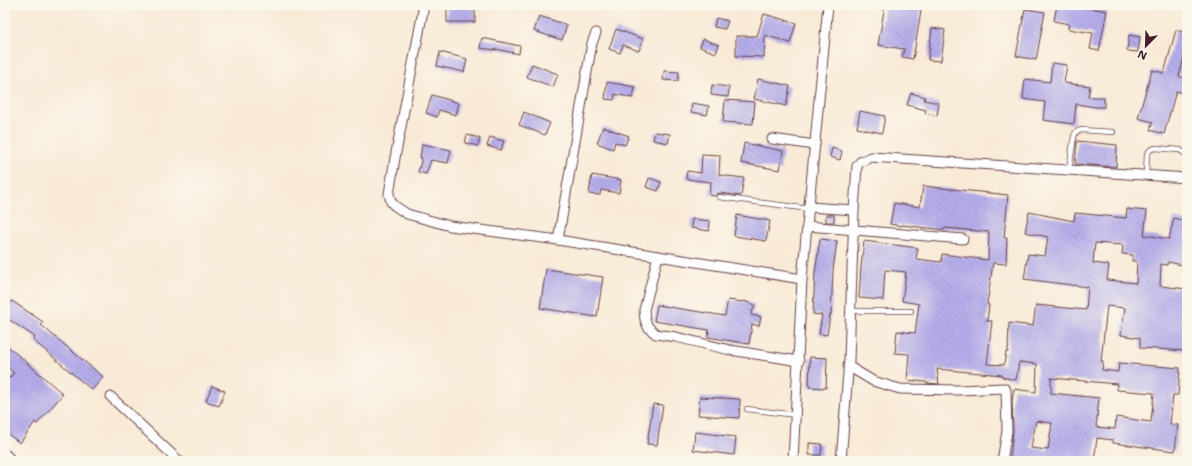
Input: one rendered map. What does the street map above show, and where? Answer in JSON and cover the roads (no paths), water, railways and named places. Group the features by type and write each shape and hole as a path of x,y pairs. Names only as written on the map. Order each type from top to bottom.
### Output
{"street":[{"path":"422,5 423,11 389,194 391,202 395,206 407,214 450,226 558,240 802,279"},
{"path":"793,461 802,279 828,5"},
{"path":"558,240 592,43 596,33"},
{"path":"772,140 815,145"},
{"path":"841,461 848,366 854,210 857,166 860,162 871,157 1187,178"},
{"path":"809,208 854,210"},
{"path":"807,226 963,239"},
{"path":"658,256 644,310 645,320 648,327 656,334 676,337 730,350 799,361"},
{"path":"848,366 873,381 900,388 960,390 1004,388 1006,390 1007,431 1002,461"},
{"path":"111,397 179,461"},
{"path":"5,454 12,461"}],"lane":[{"path":"1069,170 1074,136 1076,132 1081,130 1113,132"},
{"path":"1146,175 1147,154 1150,150 1155,148 1180,150 1187,155"},
{"path":"719,197 809,208"},
{"path":"850,311 911,312"},
{"path":"747,409 796,415"}]}
